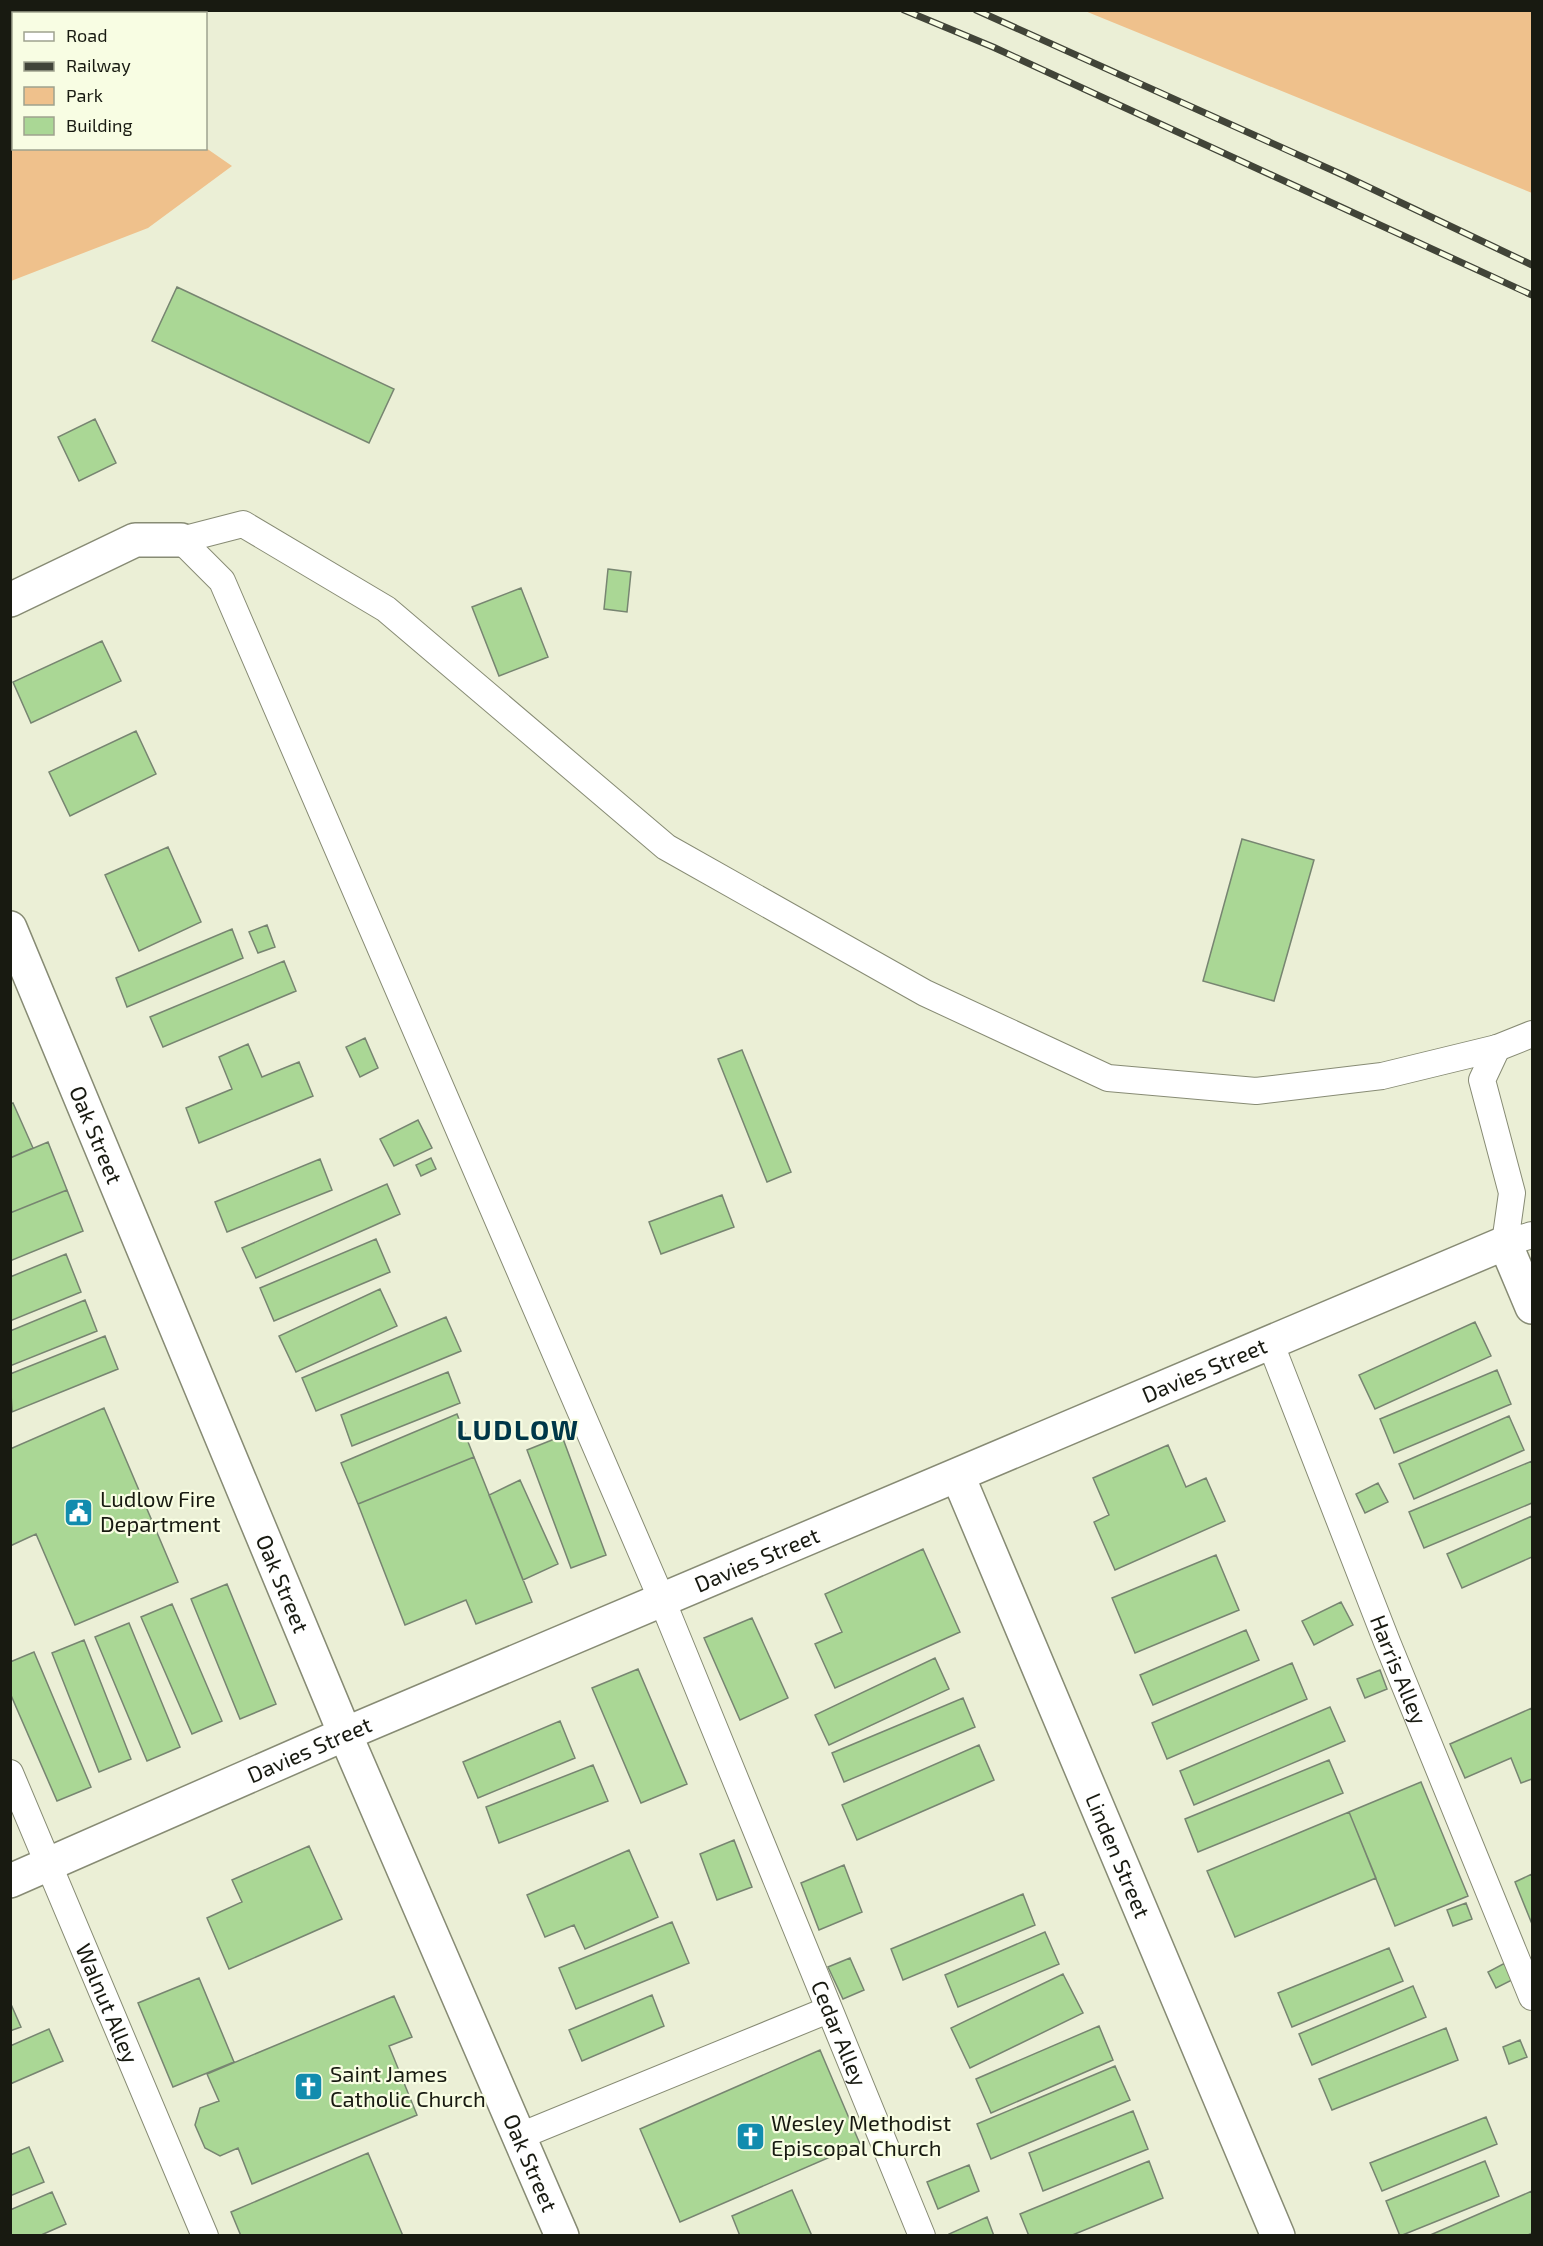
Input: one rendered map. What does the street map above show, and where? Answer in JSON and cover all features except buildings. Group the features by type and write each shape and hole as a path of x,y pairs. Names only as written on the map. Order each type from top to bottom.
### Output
{"street":[{"path":"10,600 135,540 181,540"},
{"name":"Oak Street","path":"10,928 345,1734 562,2235"},
{"path":"1519,1239 1533,1307"},
{"name":"Davies Street","path":"10,1881 345,1734 1270,1342 1519,1239"},
{"name":"Linden Street","path":"958,1476 1278,2235"}],"lane":[{"path":"181,540 243,524 386,609 666,847 925,993 1108,1078 1256,1091 1382,1076 1497,1048 1533,1034"},
{"name":"Cedar Alley","path":"181,540 222,581 662,1600 768,1865 922,2235"},
{"path":"1497,1048 1482,1080 1512,1192 1519,1239"},
{"name":"Harris Alley","path":"1270,1342 1387,1642 1533,1996"},
{"name":"Walnut Alley","path":"10,1773 205,2235"},
{"path":"520,2136 828,2010"}],"green space":[{"path":"1085,11 1532,11 1532,193"},
{"path":"11,19 12,150 207,149 232,166 148,228 11,281"}],"railway":[{"path":"904,10 993,47 1532,295"},
{"path":"976,10 1345,176 1532,265"}],"place":[{"name":"Ludlow Fire Department","path":"79,1512"},
{"name":"Saint James Catholic Church","path":"309,2087"},
{"name":"Wesley Methodist Episcopal Church","path":"750,2136"}],"district":[{"name":"LUDLOW","path":"518,1430"}]}
